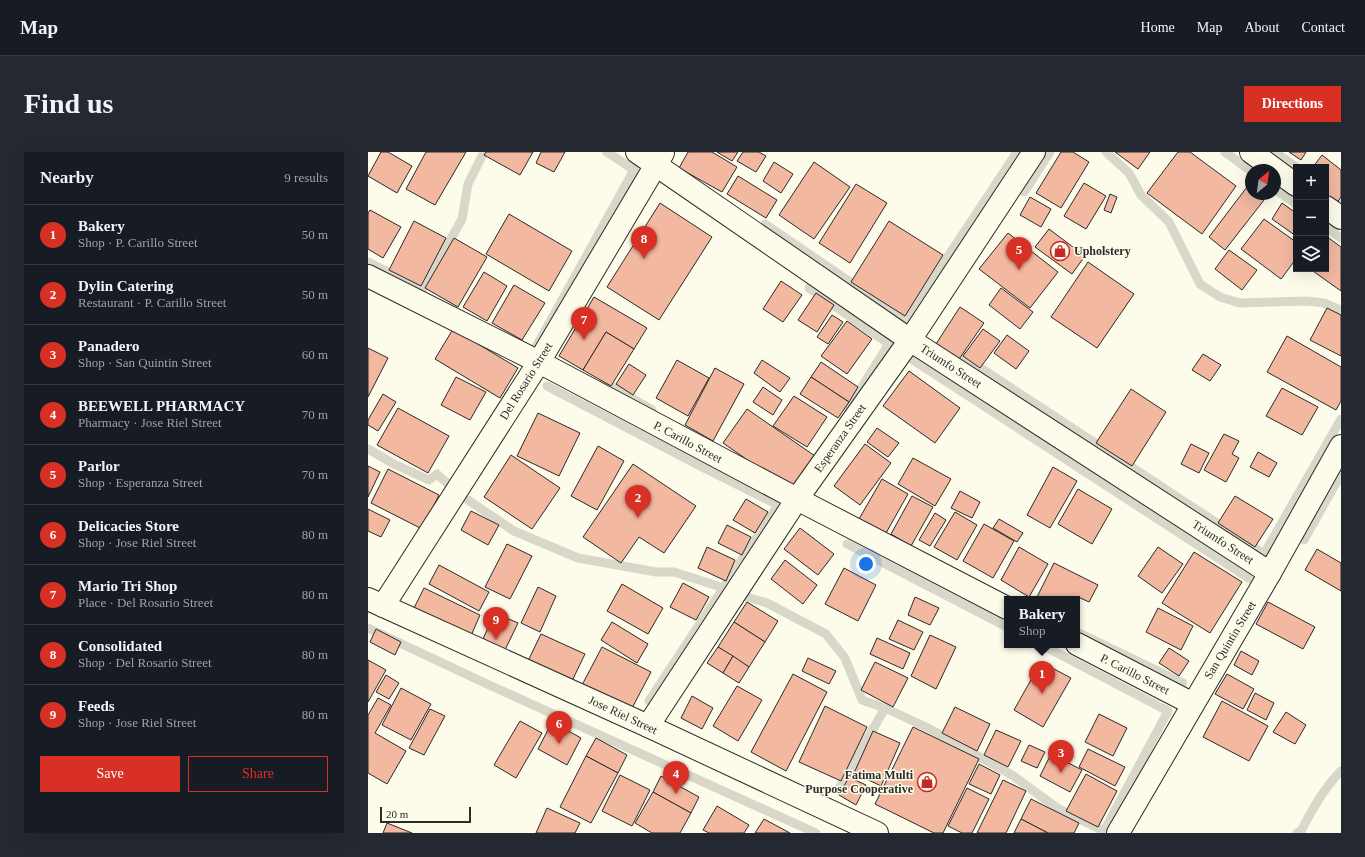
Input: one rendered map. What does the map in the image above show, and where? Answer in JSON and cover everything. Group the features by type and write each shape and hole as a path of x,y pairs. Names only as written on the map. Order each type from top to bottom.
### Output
{"main road":[{"name":"Triumfo Street","path":"637,152 660,158 910,340 1270,573"},
{"name":"Esperanza Street","path":"648,726 796,499 910,340 1034,152"},
{"path":"1251,152 1293,183"},
{"name":"Del Rosario Street","path":"375,603 539,362 660,158"},
{"path":"1329,209 1341,218"},
{"name":"P. Carillo Street","path":"368,276 539,362 796,499 1004,606"},
{"name":"San Quintin Street","path":"1118,833 1270,573 1341,446"},
{"name":"Jose Riel Street","path":"375,603 648,726 877,833"},
{"name":"P. Carillo Street","path":"1080,646 1193,704"}],"building":[{"path":"381,152 388,152 412,166 397,193 368,176"},
{"path":"426,152 466,152 435,205 406,189"},
{"path":"486,152 533,152 520,175 484,155"},
{"path":"541,152 565,152 554,172 536,163"},
{"path":"688,152 712,152 737,167 722,192 679,168"},
{"path":"717,152 738,152 732,161"},
{"path":"743,152 759,152 766,156 756,172 737,161"},
{"path":"1061,152 1073,152 1089,162 1061,208 1036,193"},
{"path":"1115,152 1150,152 1138,169"},
{"path":"1178,152 1190,152 1236,186 1202,234 1147,193"},
{"path":"1289,152 1306,152 1301,160"},
{"path":"1322,155 1341,170 1341,197 1336,204 1329,199 1329,164 1315,164"},
{"path":"774,162 793,174 781,193 763,181"},
{"path":"814,162 850,187 814,239 779,215"},
{"path":"738,176 777,200 766,218 727,194"},
{"path":"1084,183 1106,196 1086,229 1064,216"},
{"path":"856,184 887,203 850,263 819,243"},
{"path":"1245,190 1245,200 1264,200 1225,250 1209,237"},
{"path":"1110,194 1117,197 1111,213 1104,210"},
{"path":"1030,197 1051,209 1041,227 1020,215"},
{"path":"660,203 712,237 659,320 607,287"},
{"path":"1282,203 1293,211 1293,234 1272,219"},
{"path":"370,210 401,227 383,258 368,249 368,213"},
{"path":"509,214 572,251 549,291 486,254"},
{"path":"1264,219 1293,240 1293,263 1281,279 1241,249"},
{"path":"414,221 446,238 421,286 389,270"},
{"path":"889,221 943,255 905,316 851,282"},
{"name":"Upholstery","path":"1049,229 1085,256 1072,274 1035,247"},
{"path":"1008,233 1058,272 1030,308 979,269"},
{"path":"454,238 487,257 458,307 425,288"},
{"path":"1329,238 1341,247 1341,291 1314,272 1329,272"},
{"path":"1229,250 1257,270 1242,290 1215,269"},
{"path":"1088,262 1134,294 1097,348 1051,317"},
{"path":"484,272 507,286 487,321 463,307"},
{"path":"781,281 802,295 783,322 763,309"},
{"path":"514,285 545,303 522,340 492,323"},
{"path":"1001,288 1033,312 1020,329 989,305"},
{"path":"816,293 834,305 817,332 798,320"},
{"path":"594,297 647,328 634,349 606,332 583,370 559,356"},
{"path":"960,307 984,323 957,362 934,347"},
{"path":"1327,308 1341,315 1341,356 1310,340"},
{"path":"832,315 843,322 828,344 817,337"},
{"path":"847,321 872,339 847,374 821,356"},
{"path":"453,329 518,368 500,398 435,359"},
{"path":"983,329 1000,341 980,368 963,356"},
{"path":"606,332 634,349 611,386 583,370"},
{"path":"1007,335 1029,351 1016,369 994,353"},
{"path":"1287,336 1341,367 1341,401 1336,410 1267,372"},
{"path":"368,348 388,358 368,397"},
{"path":"1203,354 1221,365 1210,381 1192,370"},
{"path":"677,360 709,378 688,416 656,398"},
{"path":"762,360 790,378 780,392 754,373"},
{"path":"821,362 858,387 849,402 811,377"},
{"path":"629,364 646,375 633,395 616,384"},
{"path":"715,368 744,384 713,441 685,425"},
{"path":"909,371 960,408 935,443 883,406"},
{"path":"456,377 486,392 470,420 441,405"},
{"path":"811,377 849,402 838,418 800,394"},
{"path":"763,387 782,400 773,415 753,402"},
{"path":"1282,388 1318,407 1302,435 1266,416"},
{"path":"1131,389 1166,412 1132,466 1096,443"},
{"path":"383,394 396,402 378,431 368,425 368,420"},
{"path":"794,396 827,417 807,447 773,426"},
{"path":"398,408 449,436 428,473 377,445"},
{"path":"747,409 815,456 791,490 723,443"},
{"path":"538,413 580,433 559,476 517,456"},
{"path":"877,428 899,443 888,457 867,442"},
{"path":"1224,434 1239,441 1232,454 1239,458 1226,482 1204,470"},
{"path":"865,444 891,463 860,505 834,486"},
{"path":"1191,444 1209,453 1199,473 1181,464"},
{"path":"598,446 624,461 597,510 571,496"},
{"path":"1258,452 1277,463 1269,477 1250,467"},
{"path":"511,455 560,488 532,529 484,497"},
{"path":"913,458 951,479 935,506 898,484"},
{"path":"633,464 696,506 664,553 639,537 621,563 583,537"},
{"path":"368,466 380,472 368,497"},
{"path":"1053,467 1077,481 1050,528 1027,515"},
{"path":"388,469 439,495 422,529 371,503"},
{"path":"882,479 908,494 886,533 859,519"},
{"path":"1078,489 1112,509 1092,544 1058,524"},
{"path":"960,491 980,502 972,518 951,508"},
{"path":"912,496 933,507 911,546 891,534"},
{"path":"1235,496 1273,519 1255,547 1218,523"},
{"path":"746,499 768,512 755,533 733,520"},
{"path":"368,509 390,520 381,537 368,531"},
{"path":"471,511 499,525 488,545 461,530"},
{"path":"955,512 977,525 957,560 934,547"},
{"path":"935,513 946,520 930,546 919,540"},
{"path":"999,519 1023,533 1017,542 993,528"},
{"path":"984,524 1014,541 993,578 963,561"},
{"path":"727,525 751,537 742,555 718,543"},
{"path":"800,528 834,554 818,575 784,549"},
{"path":"507,544 532,556 510,599 485,587"},
{"path":"707,547 735,560 726,581 698,568"},
{"path":"1019,547 1048,564 1030,596 1001,580"},
{"path":"1158,547 1183,564 1162,593 1138,576"},
{"path":"1317,549 1341,563 1341,591 1305,570"},
{"path":"1194,552 1242,582 1210,633 1162,603"},
{"path":"785,560 817,585 803,604 771,579"},
{"path":"1054,563 1098,585 1089,602 1080,598 1080,596 1038,596"},
{"path":"439,565 489,592 479,611 429,584"},
{"path":"844,568 876,585 858,621 825,604"},
{"path":"683,583 709,597 696,620 670,607"},
{"path":"622,584 663,608 648,634 607,611"},
{"path":"538,587 556,596 540,632 521,623"},
{"path":"424,588 480,615 470,638 413,610"},
{"path":"915,597 939,608 930,625 908,615"},
{"path":"747,602 778,621 765,642 734,622"},
{"path":"1268,602 1315,627 1303,649 1256,624"},
{"path":"1158,608 1193,626 1181,650 1146,632"},
{"path":"495,613 518,623 504,652 482,641"},
{"path":"898,620 923,632 914,650 889,639"},
{"path":"612,622 648,644 637,663 601,640"},
{"path":"734,622 765,642 749,667 718,647"},
{"path":"376,629 401,642 395,655 370,642"},
{"path":"541,634 585,654 572,681 528,661"},
{"path":"930,635 956,647 936,689 911,676"},
{"path":"877,638 910,653 903,669 870,654"},
{"path":"602,647 651,672 631,710 582,685"},
{"path":"718,647 733,656 723,673 707,663"},
{"path":"1169,648 1189,661 1179,676 1159,663"},
{"path":"1241,651 1259,661 1252,675 1234,665"},
{"path":"733,656 749,667 739,683 723,673"},
{"path":"808,658 836,671 829,684 802,671"},
{"path":"368,660 386,670 368,702"},
{"path":"875,662 908,678 893,707 861,690"},
{"path":"1041,662 1071,678 1043,727 1014,710"},
{"path":"793,674 827,692 786,771 751,752"},
{"path":"1227,674 1254,689 1243,709 1215,694"},
{"path":"386,675 399,683 389,699 376,692"},
{"path":"737,686 762,700 738,741 713,726"},
{"path":"401,688 431,704 411,740 382,725"},
{"path":"1255,693 1274,703 1266,720 1247,710"},
{"path":"692,696 713,708 702,729 681,718"},
{"path":"378,698 391,705 375,733 406,751 387,784 368,773 368,715"},
{"path":"1222,701 1268,726 1249,761 1203,737"},
{"path":"825,706 867,727 841,781 799,762"},
{"path":"955,707 990,724 977,751 942,733"},
{"path":"430,709 445,716 424,755 409,748"},
{"path":"1286,712 1306,725 1295,744 1273,732"},
{"path":"1099,714 1127,728 1113,756 1085,742"},
{"path":"520,721 542,733 516,778 494,765"},
{"path":"552,722 581,738 567,765 538,749"},
{"name":"Fatima Multi Purpose Cooperative","path":"913,727 979,759 943,833 934,833 875,804"},
{"path":"996,730 1021,741 1008,767 984,755"},
{"path":"873,731 900,743 881,786 854,773"},
{"path":"596,738 627,755 618,773 586,756"},
{"path":"1029,745 1045,752 1037,768 1021,761"},
{"path":"1088,749 1125,767 1115,786 1079,767"},
{"path":"1051,754 1082,770 1070,792 1040,776"},
{"path":"586,756 618,773 591,823 560,807"},
{"path":"979,764 1000,775 991,794 969,784"},
{"path":"1086,774 1117,791 1098,827 1066,811"},
{"path":"620,775 650,790 632,826 602,811"},
{"path":"661,776 699,797 691,813 653,792"},
{"path":"849,777 866,785 856,805 839,795"},
{"path":"1003,780 1026,791 1006,833 977,833"},
{"path":"967,788 989,799 972,833 962,833 948,826"},
{"path":"653,792 691,813 680,833 652,833 635,823"},
{"path":"1031,799 1079,823 1074,833 1048,833 1021,819"},
{"path":"717,806 749,825 744,833 709,833 703,830"},
{"path":"547,808 580,823 575,833 536,833"},
{"path":"764,819 790,833 755,833"},
{"path":"1021,819 1048,833 1014,833"},
{"path":"387,823 412,833 383,833"}],"waterway":[{"path":"368,262 423,289 462,219 468,184 484,152"},
{"path":"536,347 634,170 607,152"},
{"path":"765,224 906,320 1017,152"},
{"path":"1024,192 1050,152"},
{"path":"1106,152 1129,173 1141,195 1169,222 1200,284 1220,297 1240,303 1307,301 1324,303 1341,310"},
{"path":"1225,152 1245,167"},
{"path":"1275,152 1293,165"},
{"path":"1329,191 1341,200"},
{"path":"1281,193 1293,202"},
{"path":"1329,229 1341,238"},
{"path":"809,288 889,344 848,409"},
{"path":"952,349 1264,554 1341,419"},
{"path":"913,360 1250,579"},
{"path":"604,382 652,410"},
{"path":"547,386 778,505 649,701"},
{"path":"368,449 394,464 429,480 437,474 450,486"},
{"path":"1304,540 1341,474"},
{"path":"468,500 514,531 578,558 656,572 674,572 727,589"},
{"path":"847,544 1004,625"},
{"path":"744,596 767,603 826,634 845,658 862,700 885,708 928,728 1012,775 1057,808 1104,831 1168,711 1048,648"},
{"path":"368,628 487,684 816,833"},
{"path":"1080,633 1183,683"},
{"path":"838,790 885,708"},
{"path":"1297,833 1301,831 1314,807 1341,771"}],"place":[{"name":"Upholstery","path":"1060,251"},
{"name":"Consolidated","path":"644,259"},
{"name":"Parlor","path":"1019,270"},
{"name":"Mario Tri Shop","path":"584,340"},
{"name":"Dylin Catering","path":"638,518"},
{"name":"Feeds","path":"496,640"},
{"name":"Bakery","path":"1042,694"},
{"name":"Delicacies Store","path":"559,744"},
{"name":"Panadero","path":"1061,773"},
{"name":"Fatima Multi Purpose Cooperative","path":"927,782"},
{"name":"BEEWELL PHARMACY","path":"676,794"}]}
